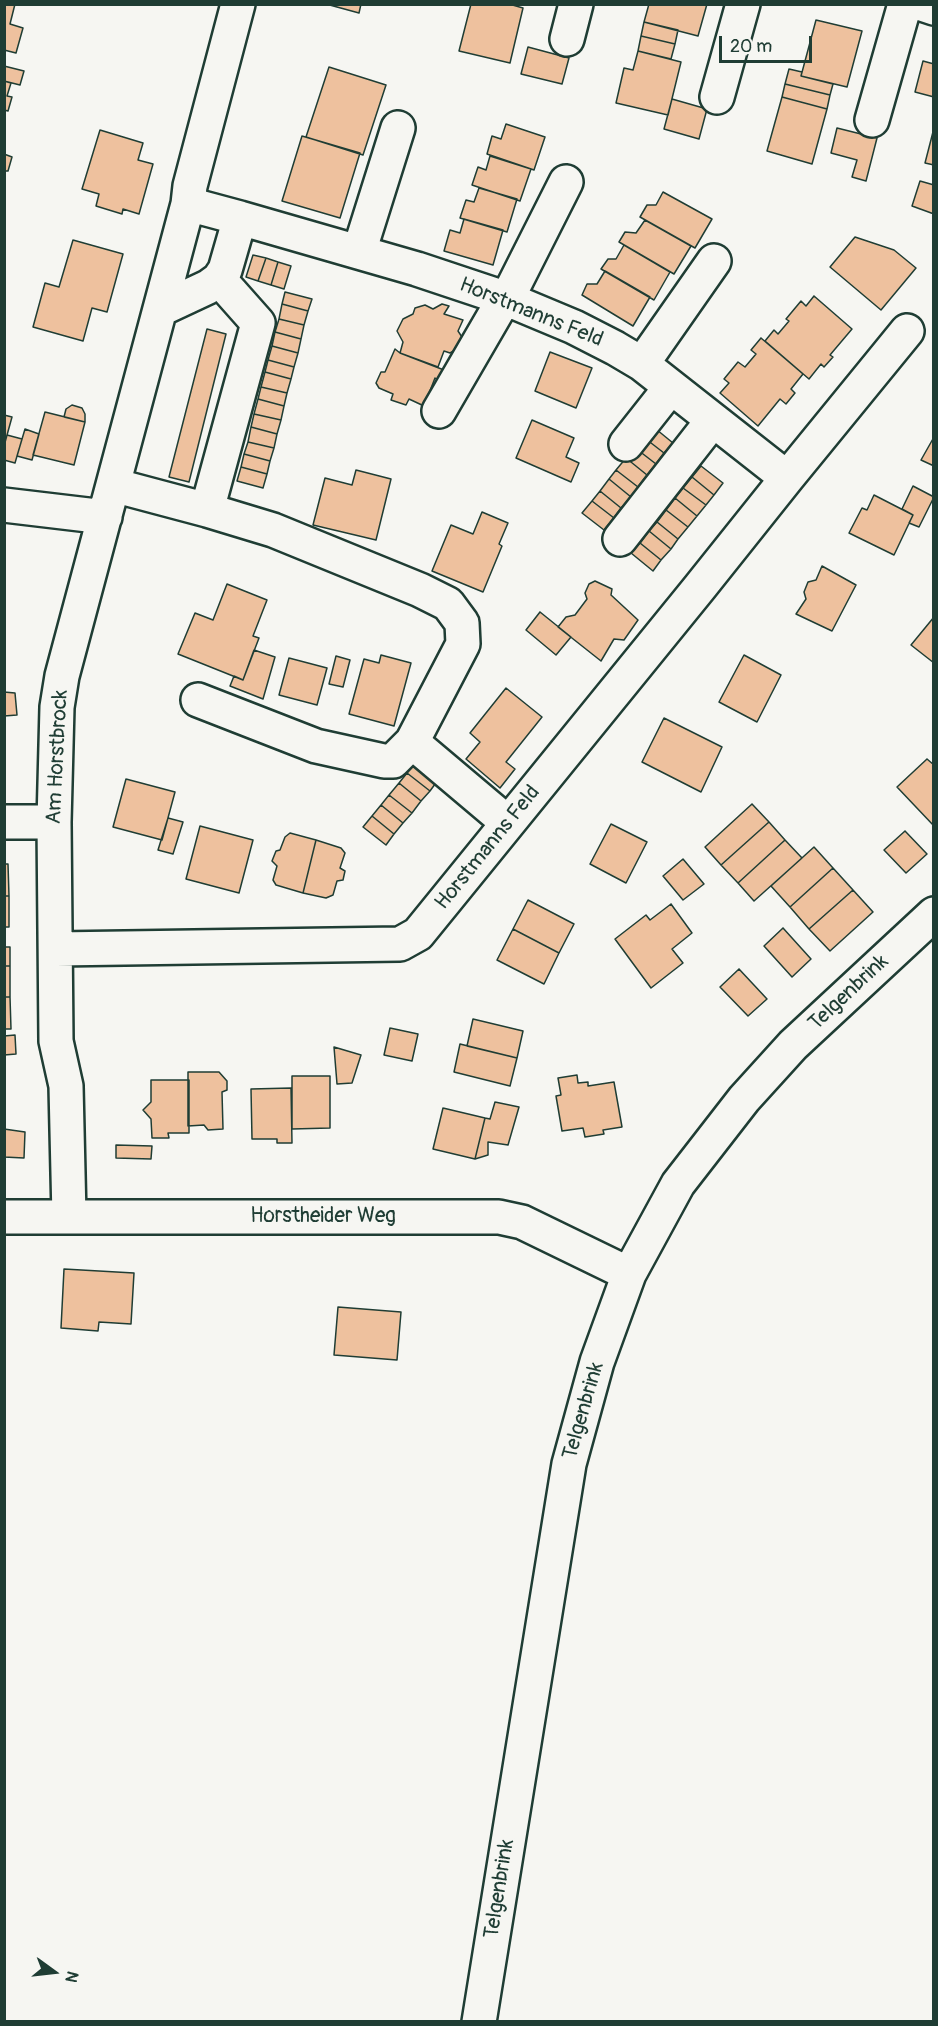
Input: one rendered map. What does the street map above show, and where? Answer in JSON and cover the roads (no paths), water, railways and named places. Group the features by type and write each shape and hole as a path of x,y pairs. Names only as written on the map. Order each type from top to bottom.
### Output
{"street":[{"name":"Am Horstbrock","path":"69,1217 66,1086 56,1041 54,822 57,708 62,676 161,309 188,204 190,186 238,4"},
{"path":"567,39 576,4"},
{"path":"717,98 743,4"},
{"path":"872,120 905,4"},
{"path":"922,4 933,8"},
{"path":"359,252 398,128"},
{"path":"439,411 505,299 566,182"},
{"path":"161,309 208,287 219,279 225,270 240,218 188,204"},
{"name":"Horstmanns Feld","path":"240,218 417,269 505,299 574,327 642,364 787,478"},
{"path":"642,364 714,261"},
{"path":"207,510 258,323 219,279"},
{"name":"Horstmanns Feld","path":"56,949 400,944 418,934 907,332"},
{"path":"626,444 671,387"},
{"path":"620,539 713,420"},
{"path":"113,485 273,530 420,590 448,604 462,622 463,644 412,742 393,760 384,761 316,746 198,700"},
{"path":"4,505 105,517"},
{"path":"412,742 508,823"},
{"path":"4,822 54,822"},
{"name":"Telgenbrink","path":"479,2022 569,1464 597,1362 629,1274 678,1184 744,1099 793,1045 933,914"},
{"name":"Horstheider Weg","path":"4,1217 499,1217 522,1222 629,1274"}]}
